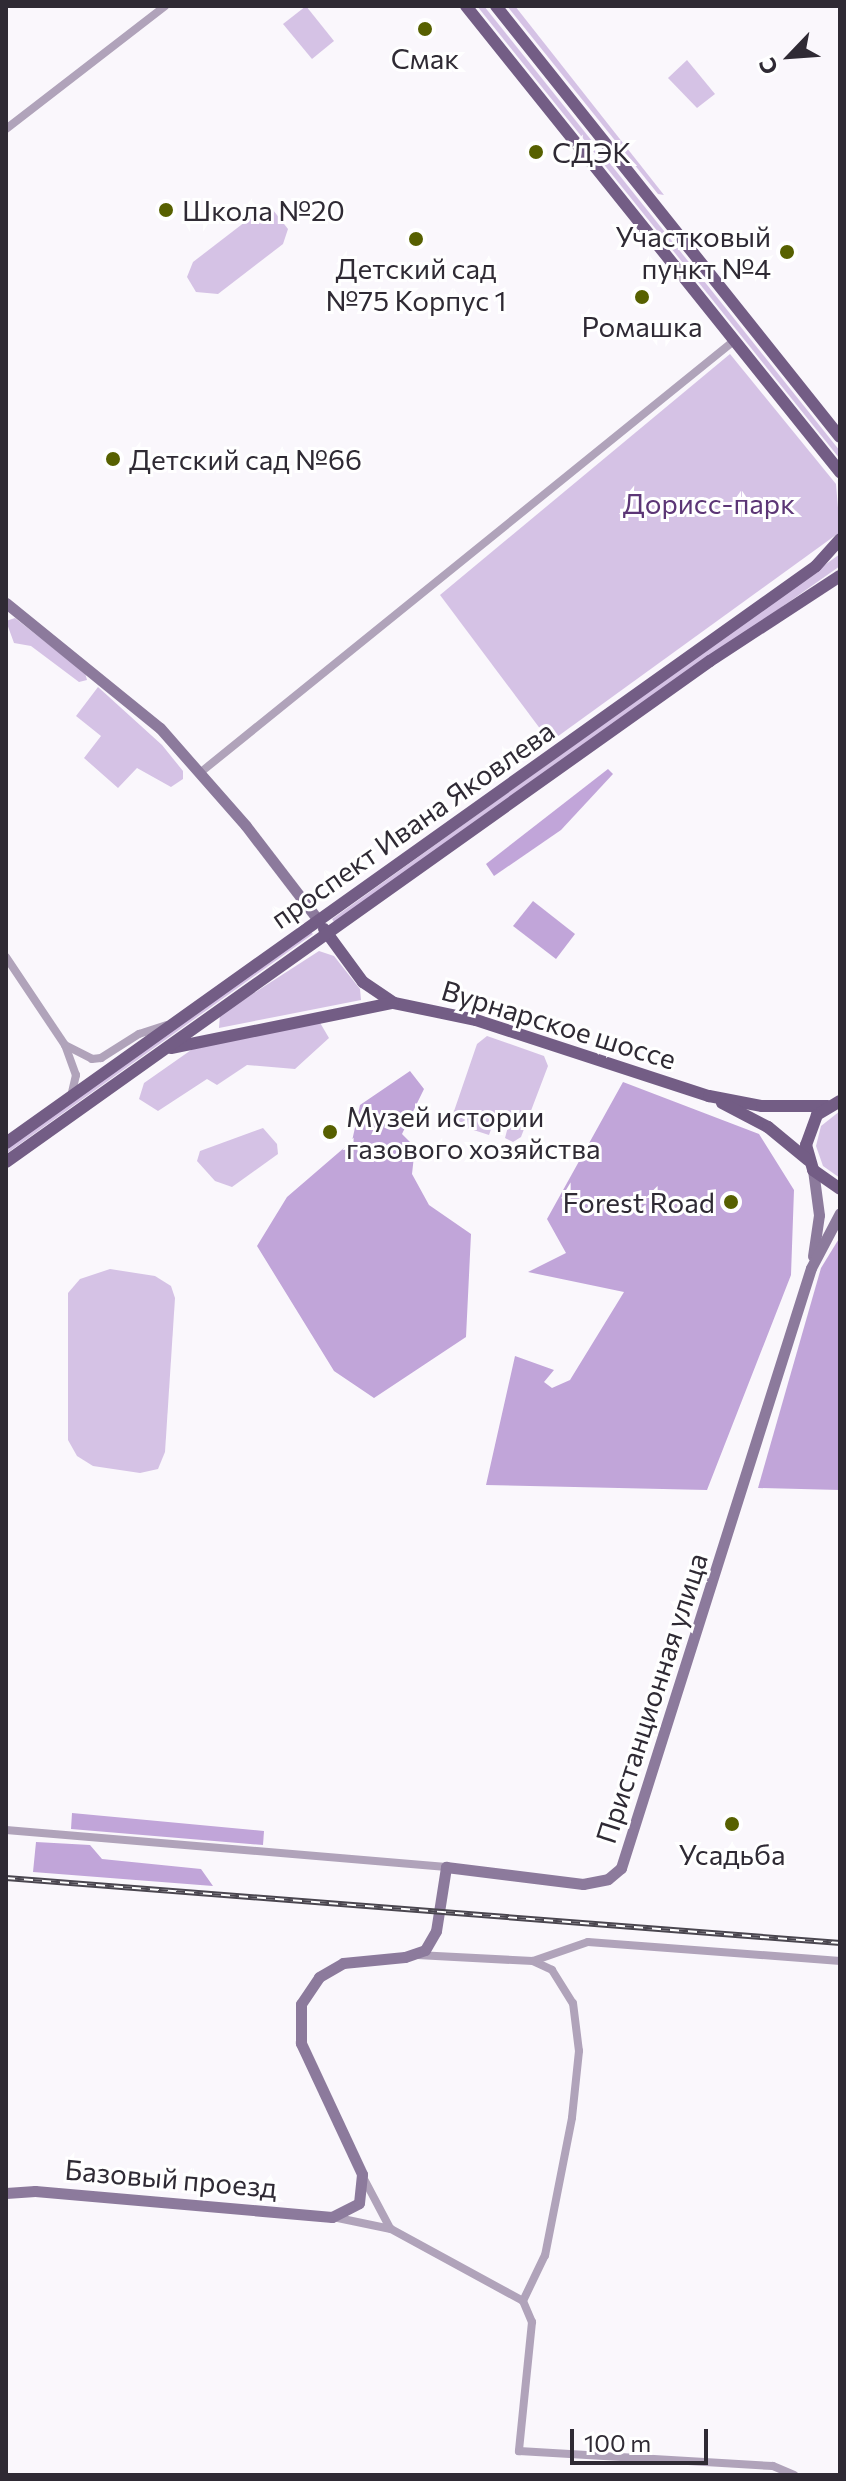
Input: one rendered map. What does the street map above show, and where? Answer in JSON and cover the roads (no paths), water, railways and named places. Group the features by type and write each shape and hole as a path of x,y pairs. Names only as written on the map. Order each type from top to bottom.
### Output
{"main road":[{"path":"466,6 840,472"},
{"path":"496,6 840,437"},
{"name":"проспект Ивана Яковлева","path":"6,1143 816,566 840,539"},
{"name":"проспект Ивана Яковлева","path":"6,1162 710,661 840,576"},
{"path":"318,920 363,982 394,1003"},
{"path":"164,1050 394,1003"},
{"name":"Вурнарское шоссе","path":"394,1003 476,1020 709,1096 762,1106 834,1104"},
{"name":"Вурнарское шоссе","path":"709,1096 768,1127 840,1189"},
{"path":"811,1165 811,1123 834,1104"}],"street":[{"path":"6,129 165,6"},
{"path":"201,772 735,340"},
{"path":"6,603 130,700 201,772 318,920"},
{"path":"6,957 65,1045 76,1075 71,1096"},
{"path":"65,1045 81,1055 101,1058 139,1034 172,1024"},
{"name":"Пристанционная улица","path":"6,1830 446,1867 583,1884 608,1879 621,1868 811,1268 819,1215 811,1165"},
{"name":"Пристанционная улица","path":"811,1268 840,1213"},
{"path":"435,1956 432,1942 446,1867"},
{"path":"416,1955 432,1942"},
{"path":"391,2229 306,2056 298,2016 309,1989 330,1969 361,1959 416,1955 533,1961 588,1942 840,1961"},
{"path":"533,1961 565,1984 578,2026 579,2051 545,2255 523,2301 532,2322 519,2451 773,2466 794,2475"},
{"path":"332,2217 359,2203 362,2174"},
{"name":"Базовый проезд","path":"6,2193 35,2191 332,2217 391,2229 523,2301"}],"railway":[{"path":"6,1878 840,1943"}],"place":[{"name":"Смак","path":"425,29"},
{"name":"СДЭК","path":"536,152"},
{"name":"Школа №20","path":"166,210"},
{"name":"Детский сад №75 Корпус 1","path":"416,239"},
{"name":"Участковый пункт №4","path":"787,252"},
{"name":"Ромашка","path":"642,297"},
{"name":"Детский сад №66","path":"113,459"},
{"name":"Музей истории газового хозяйства","path":"330,1132"},
{"name":"Forest Road","path":"731,1202"},
{"name":"Усадьба","path":"732,1824"}],"park label":[{"name":"Дорисс-парк","path":"709,503"}]}
